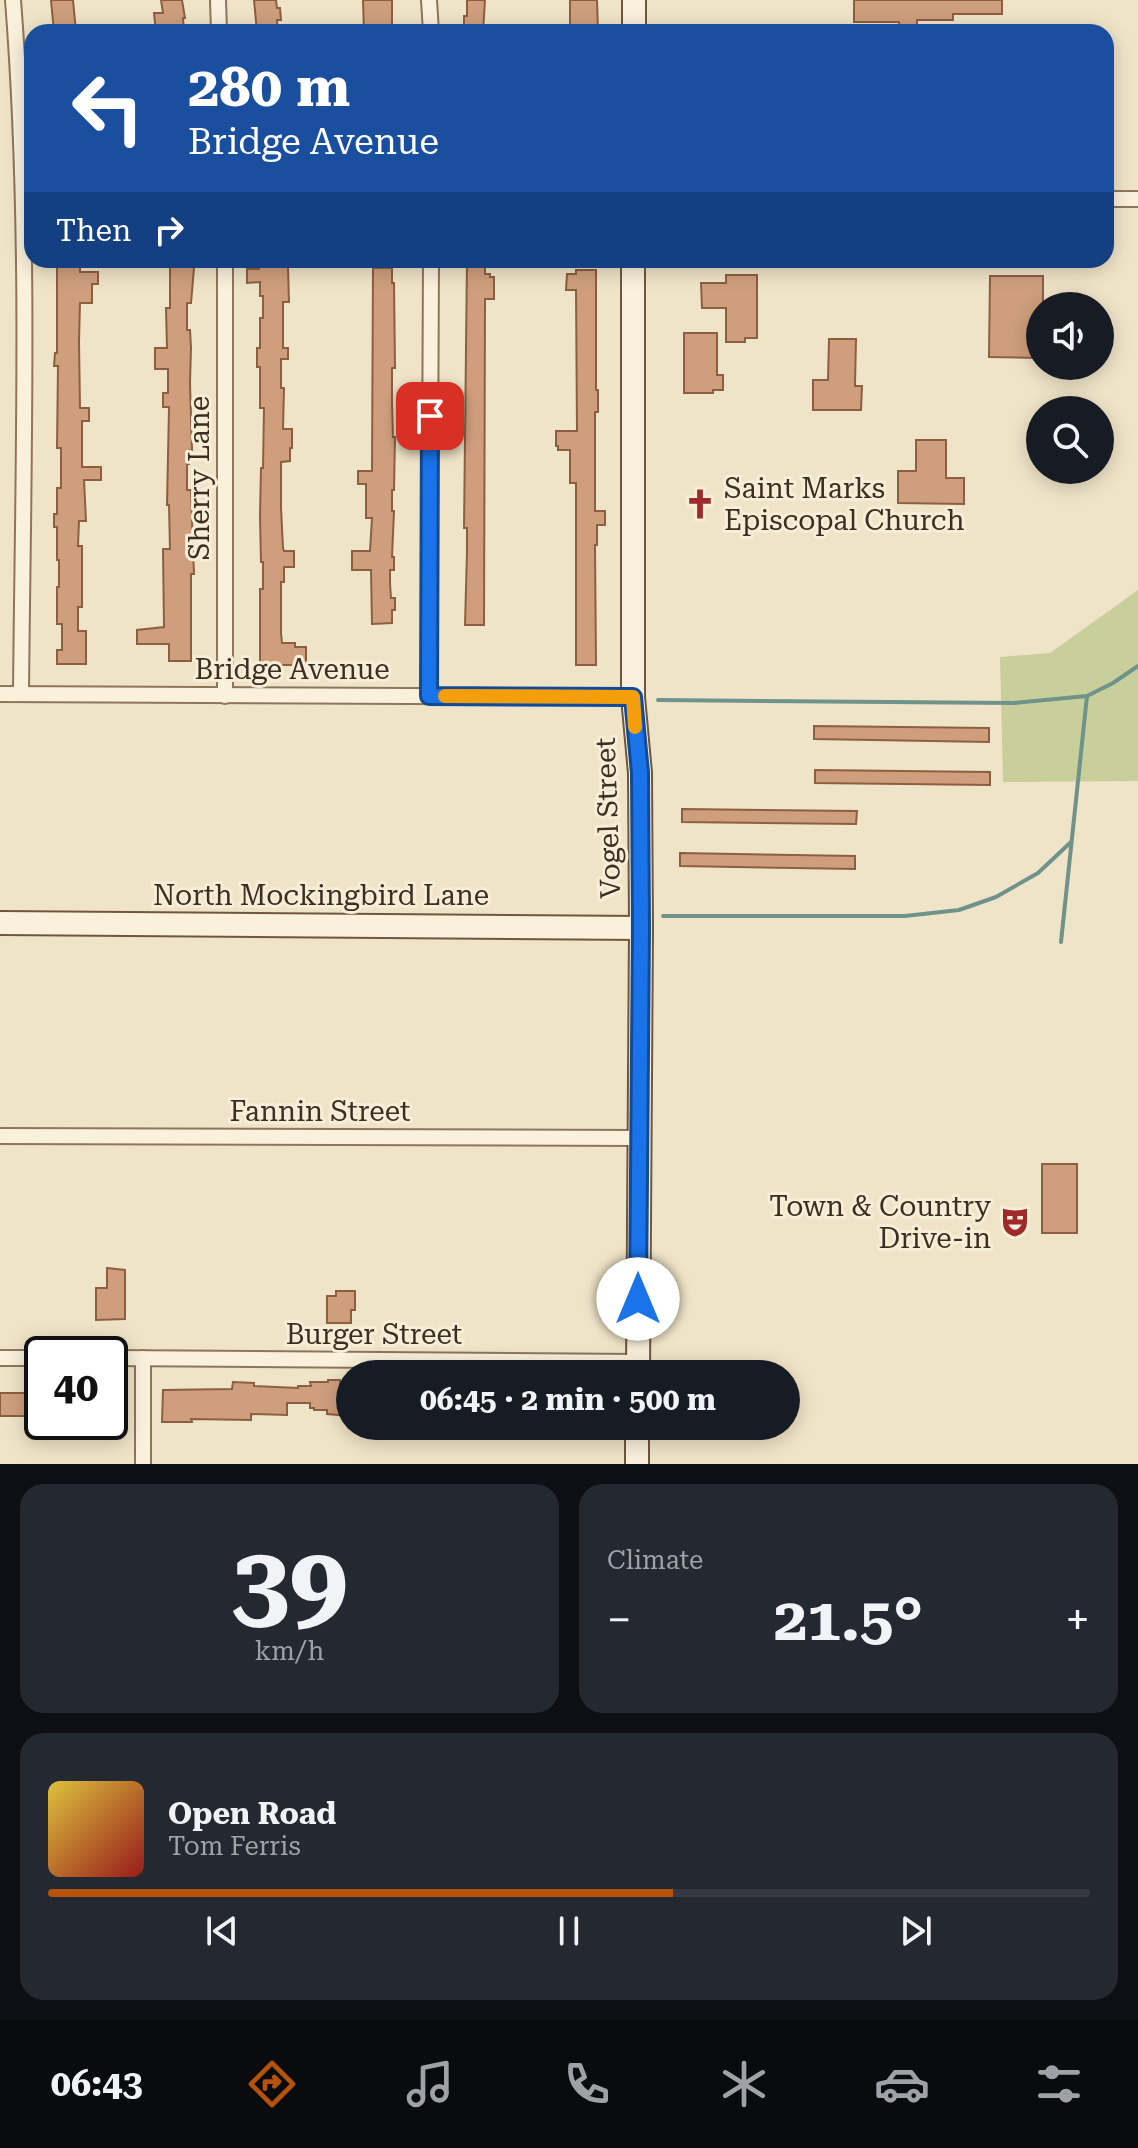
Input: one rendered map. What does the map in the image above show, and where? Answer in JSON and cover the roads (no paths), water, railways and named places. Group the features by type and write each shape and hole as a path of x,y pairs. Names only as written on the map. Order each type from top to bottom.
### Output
{"street":[{"path":"13,0 20,86 24,208"},
{"path":"218,0 219,24"},
{"path":"429,0 430,24"},
{"path":"634,0 634,24"},
{"path":"1114,199 1138,199"},
{"path":"21,694 25,268"},
{"name":"Sherry Lane","path":"225,268 225,696"},
{"path":"429,696 431,268"},
{"name":"Vogel Street","path":"633,268 633,697 640,773 641,928 638,1360"},
{"name":"Bridge Avenue","path":"0,694 633,697"},
{"name":"North Mockingbird Lane","path":"0,923 641,928"},
{"name":"Fannin Street","path":"0,1136 640,1138"},
{"path":"0,1358 24,1358"},
{"name":"Burger Street","path":"128,1358 336,1362"},
{"path":"143,1358 143,1464"},
{"path":"637,1440 637,1464"}],"waterway":[{"path":"658,700 1014,703 1087,696 1138,666"},
{"path":"1061,942 1087,696"},
{"path":"663,916 905,916 959,910 996,897 1038,873 1071,842"}],"place":[{"name":"Saint Marks Episcopal Church","path":"700,504"},
{"name":"Town & Country Drive-in","path":"1015,1222"}]}
